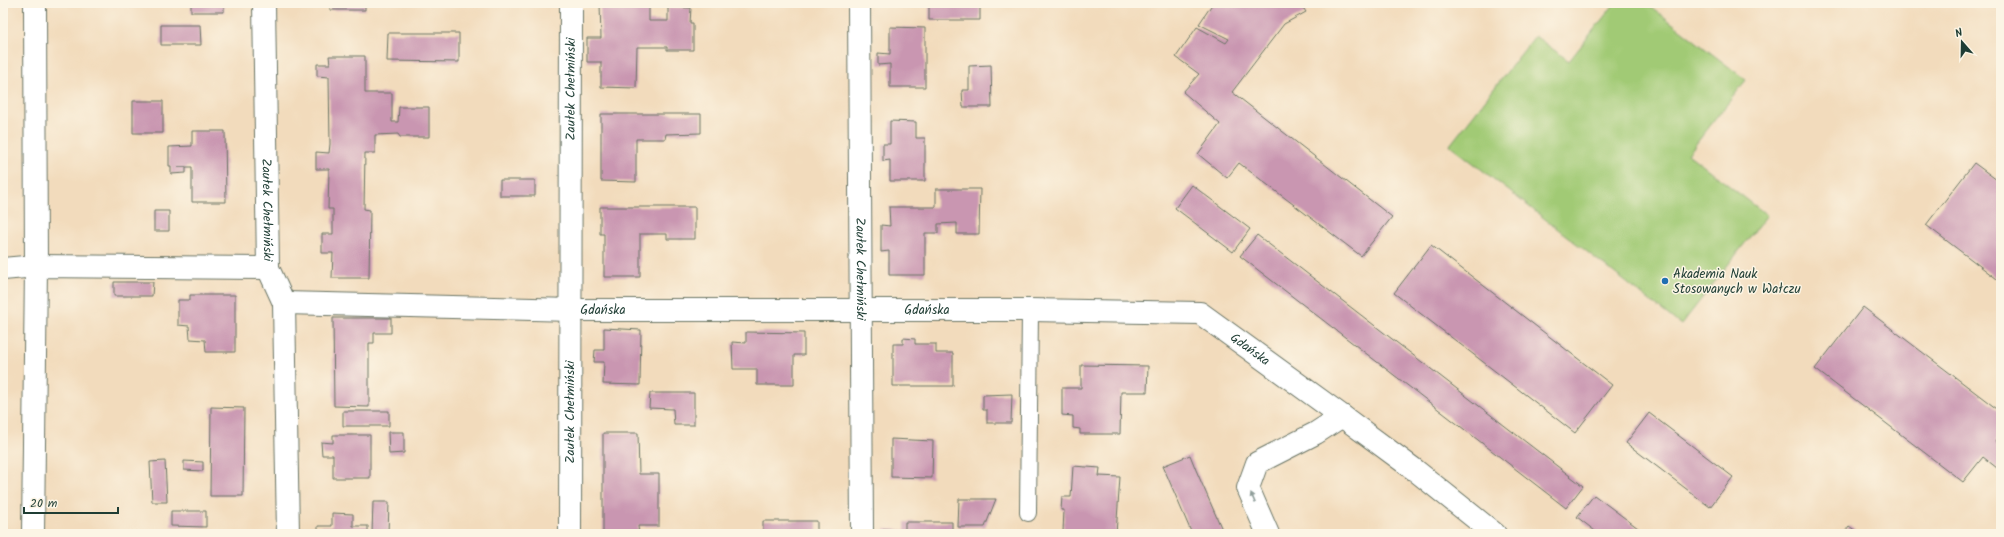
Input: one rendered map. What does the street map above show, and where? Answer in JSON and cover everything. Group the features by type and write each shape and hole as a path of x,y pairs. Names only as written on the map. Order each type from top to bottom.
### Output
{"street":[{"path":"33,534 36,266 35,3"},
{"name":"Zaułek Chełmiński","path":"264,3 268,268 284,303 288,534"},
{"name":"Zaułek Chełmiński","path":"570,534 572,310 571,3"},
{"name":"Zaułek Chełmiński","path":"859,3 862,534"},
{"path":"3,269 36,266 268,268"},
{"name":"Gdańska","path":"284,303 572,310 1030,310 1200,313 1342,416 1496,534"},
{"path":"1268,534 1248,488 1257,463 1316,433 1342,416"}],"lane":[{"path":"1028,513 1030,310"}],"green space":[{"path":"1615,3 1646,3 1746,80 1688,154 1767,215 1681,325 1450,145 1535,36 1569,61"}],"building":[{"path":"191,3 224,3 224,12 191,12"},
{"path":"330,3 365,3 365,10 330,10"},
{"path":"600,3 649,3 649,21 668,21 668,7 691,8 690,23 693,23 693,50 667,50 667,47 637,47 636,88 601,87 601,62 587,62 587,38 601,38"},
{"path":"1213,3 1295,3 1306,12 1284,24 1232,92 1392,217 1361,256 1239,163 1227,178 1198,154 1220,124 1183,92 1199,74 1176,57 1197,27 1226,43 1229,39 1199,24"},
{"path":"929,4 980,5 980,20 929,20"},
{"path":"161,25 200,25 201,45 161,45"},
{"path":"890,27 925,28 925,87 890,87 890,64 878,65 878,53 890,54"},
{"path":"388,33 459,33 459,62 387,61"},
{"path":"329,56 365,56 365,93 392,93 392,122 398,122 399,107 429,107 429,137 400,137 398,134 375,135 375,153 365,153 364,209 370,210 369,278 332,278 333,253 322,253 322,234 333,234 333,209 328,209 329,169 316,169 316,152 329,153 330,144 329,77 317,76 317,64 330,64"},
{"path":"991,65 992,107 963,107 962,90 969,90 969,66"},
{"path":"133,101 163,101 163,133 133,133"},
{"path":"601,114 701,114 701,133 666,134 665,139 636,139 636,182 601,181"},
{"path":"890,121 916,122 916,138 925,138 925,181 890,181 890,160 883,161 883,144 890,144"},
{"path":"3,122 6,122 5,193 3,193"},
{"path":"192,131 225,131 226,202 192,202 192,167 186,167 186,173 171,174 171,166 169,166 169,147 192,146"},
{"path":"1974,163 2001,183 2001,282 1926,225"},
{"path":"500,180 535,180 535,196 500,196"},
{"path":"1192,185 1250,229 1233,252 1175,208"},
{"path":"936,189 980,189 979,234 957,234 957,223 938,224 938,233 925,233 925,275 889,275 889,251 881,252 881,225 890,226 889,207 936,207"},
{"path":"600,207 695,207 695,239 667,239 667,234 640,234 640,277 604,277 604,234 600,234"},
{"path":"154,211 169,211 169,231 154,231"},
{"path":"1257,235 1583,486 1566,508 1240,256"},
{"path":"1431,245 1612,385 1575,433 1394,293"},
{"path":"114,282 153,282 152,296 114,296"},
{"path":"190,295 235,295 235,352 206,352 205,340 190,339 189,326 178,325 178,300 190,300"},
{"path":"1863,307 2001,412 2001,433 1995,441 2001,445 2001,463 1997,468 1983,457 1963,482 1815,369"},
{"path":"333,318 391,318 391,333 374,333 374,343 369,343 369,407 334,406"},
{"path":"604,328 641,330 640,385 603,384 604,362 594,362 595,350 604,350"},
{"path":"746,332 804,333 804,355 794,355 794,385 757,385 757,369 733,369 732,342 746,343"},
{"path":"903,338 915,339 915,344 936,344 936,353 953,353 953,386 893,386 893,344 903,344"},
{"path":"1081,365 1148,366 1147,392 1121,392 1120,434 1080,434 1080,429 1073,428 1073,416 1062,415 1062,388 1081,388"},
{"path":"650,393 694,393 694,425 674,425 673,409 649,408"},
{"path":"1012,394 1011,423 987,423 987,410 983,410 983,395"},
{"path":"211,407 244,408 243,496 210,496"},
{"path":"343,411 389,411 389,426 343,426"},
{"path":"1649,413 1733,477 1710,507 1626,443"},
{"path":"388,432 404,432 404,453 389,454"},
{"path":"603,433 638,433 639,474 659,474 659,526 638,526 639,534 603,534"},
{"path":"333,435 370,435 370,478 333,478 333,455 322,455 321,442 333,443"},
{"path":"891,439 933,441 932,478 891,477"},
{"path":"1190,455 1224,534 1192,534 1163,466"},
{"path":"165,461 167,502 152,502 150,462"},
{"path":"184,461 203,462 203,471 184,470"},
{"path":"1073,466 1100,468 1099,476 1120,477 1116,534 1063,532 1064,510 1061,510 1062,497 1071,497"},
{"path":"1594,495 1646,534 1599,534 1577,517"},
{"path":"959,499 996,499 985,527 958,527"},
{"path":"373,502 389,502 388,534 372,534"},
{"path":"171,511 206,511 206,527 171,526"},
{"path":"332,513 353,514 353,526 368,526 368,534 318,534 318,526 332,526"},
{"path":"763,521 817,521 817,534 763,534"},
{"path":"905,522 952,522 952,534 884,534 884,529 905,530"},
{"path":"1849,526 1860,534 1843,534"}],"place":[{"name":"Akademia Nauk Stosowanych w Wałczu","path":"1665,281"}]}
